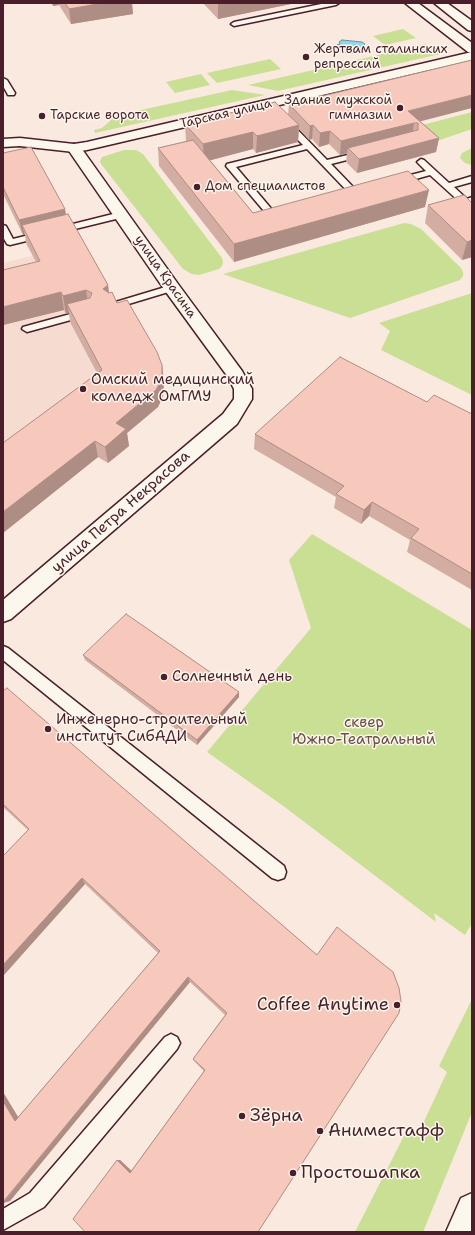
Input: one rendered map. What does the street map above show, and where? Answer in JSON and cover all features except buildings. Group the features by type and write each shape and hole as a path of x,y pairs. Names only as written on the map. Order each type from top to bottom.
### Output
{"street":[{"path":"411,3 472,49"},
{"path":"440,3 472,27"},
{"name":"Тарская улица","path":"3,144 35,142 74,148 87,146 274,110 472,56"},
{"name":"улица Красина","path":"74,148 172,288 236,375 243,389 243,399 238,409"},
{"name":"улица Петра Некрасова","path":"3,613 230,419 238,409"},
{"path":"462,1232 472,1209"}],"lane":[{"path":"234,24 336,3"},
{"path":"3,80 11,93"},
{"path":"274,110 325,163 358,192 340,196"},
{"path":"292,210 272,215 230,166 309,146"},
{"path":"325,163 369,151"},
{"path":"421,162 465,202 472,200"},
{"path":"393,182 432,172"},
{"path":"448,186 472,179"},
{"path":"3,228 10,242 121,215"},
{"path":"112,306 172,288"},
{"path":"27,329 89,312"},
{"path":"3,652 278,872"},
{"path":"3,1220 37,1200 171,1042"}],"shaded area":[{"name":"Омский медицинский колледж ОмГМУ","path":"79,244 163,396 158,407 119,439 129,446 108,463 98,457 3,533 3,263"}],"green space":[{"path":"403,29 416,38 385,45 373,36"},
{"path":"426,44 440,54 278,91 248,85"},
{"path":"270,59 281,69 217,83 207,73"},
{"path":"201,74 210,85 175,93 166,82"},
{"path":"232,90 265,95 95,133 94,130 102,128 114,116"},
{"path":"472,112 472,129 437,141 407,129"},
{"path":"472,148 472,165 465,163 460,158 462,153"},
{"path":"124,150 136,150 143,154 222,258 222,266 219,269 199,275 192,274 183,269 100,162 102,157"},
{"path":"404,223 411,224 421,229 461,268 463,276 460,280 350,318 223,274"},
{"path":"472,293 472,395 381,350 390,331 379,323"},
{"name":"сквер Южно-Театральный","path":"312,534 472,630 472,923 465,935 434,913 436,922 286,808 207,752 311,628 289,560"},
{"path":"472,999 472,1112 423,1232 355,1232 409,1126 419,1132 447,1072 439,1066"}],"water":[{"path":"342,40 362,42 365,44 361,47 363,49 359,50 359,53 346,53 336,49 339,46 337,45 340,44 339,42"}],"place":[{"name":"Жертвам сталинских репрессий","path":"306,57"},
{"name":"Здание мужской гимназии","path":"400,108"},
{"name":"Тарские ворота","path":"42,116"},
{"name":"Дом специалистов","path":"197,187"},
{"name":"Омский медицинский колледж ОмГМУ","path":"83,389"},
{"name":"Солнечный день","path":"164,677"},
{"name":"Инженерно-строительный институт СибАДИ","path":"48,729"},
{"name":"Coffee Anytime","path":"397,1005"},
{"name":"Зёрна","path":"242,1116"},
{"name":"Аниместафф","path":"320,1131"},
{"name":"Простошапка","path":"293,1173"}]}
